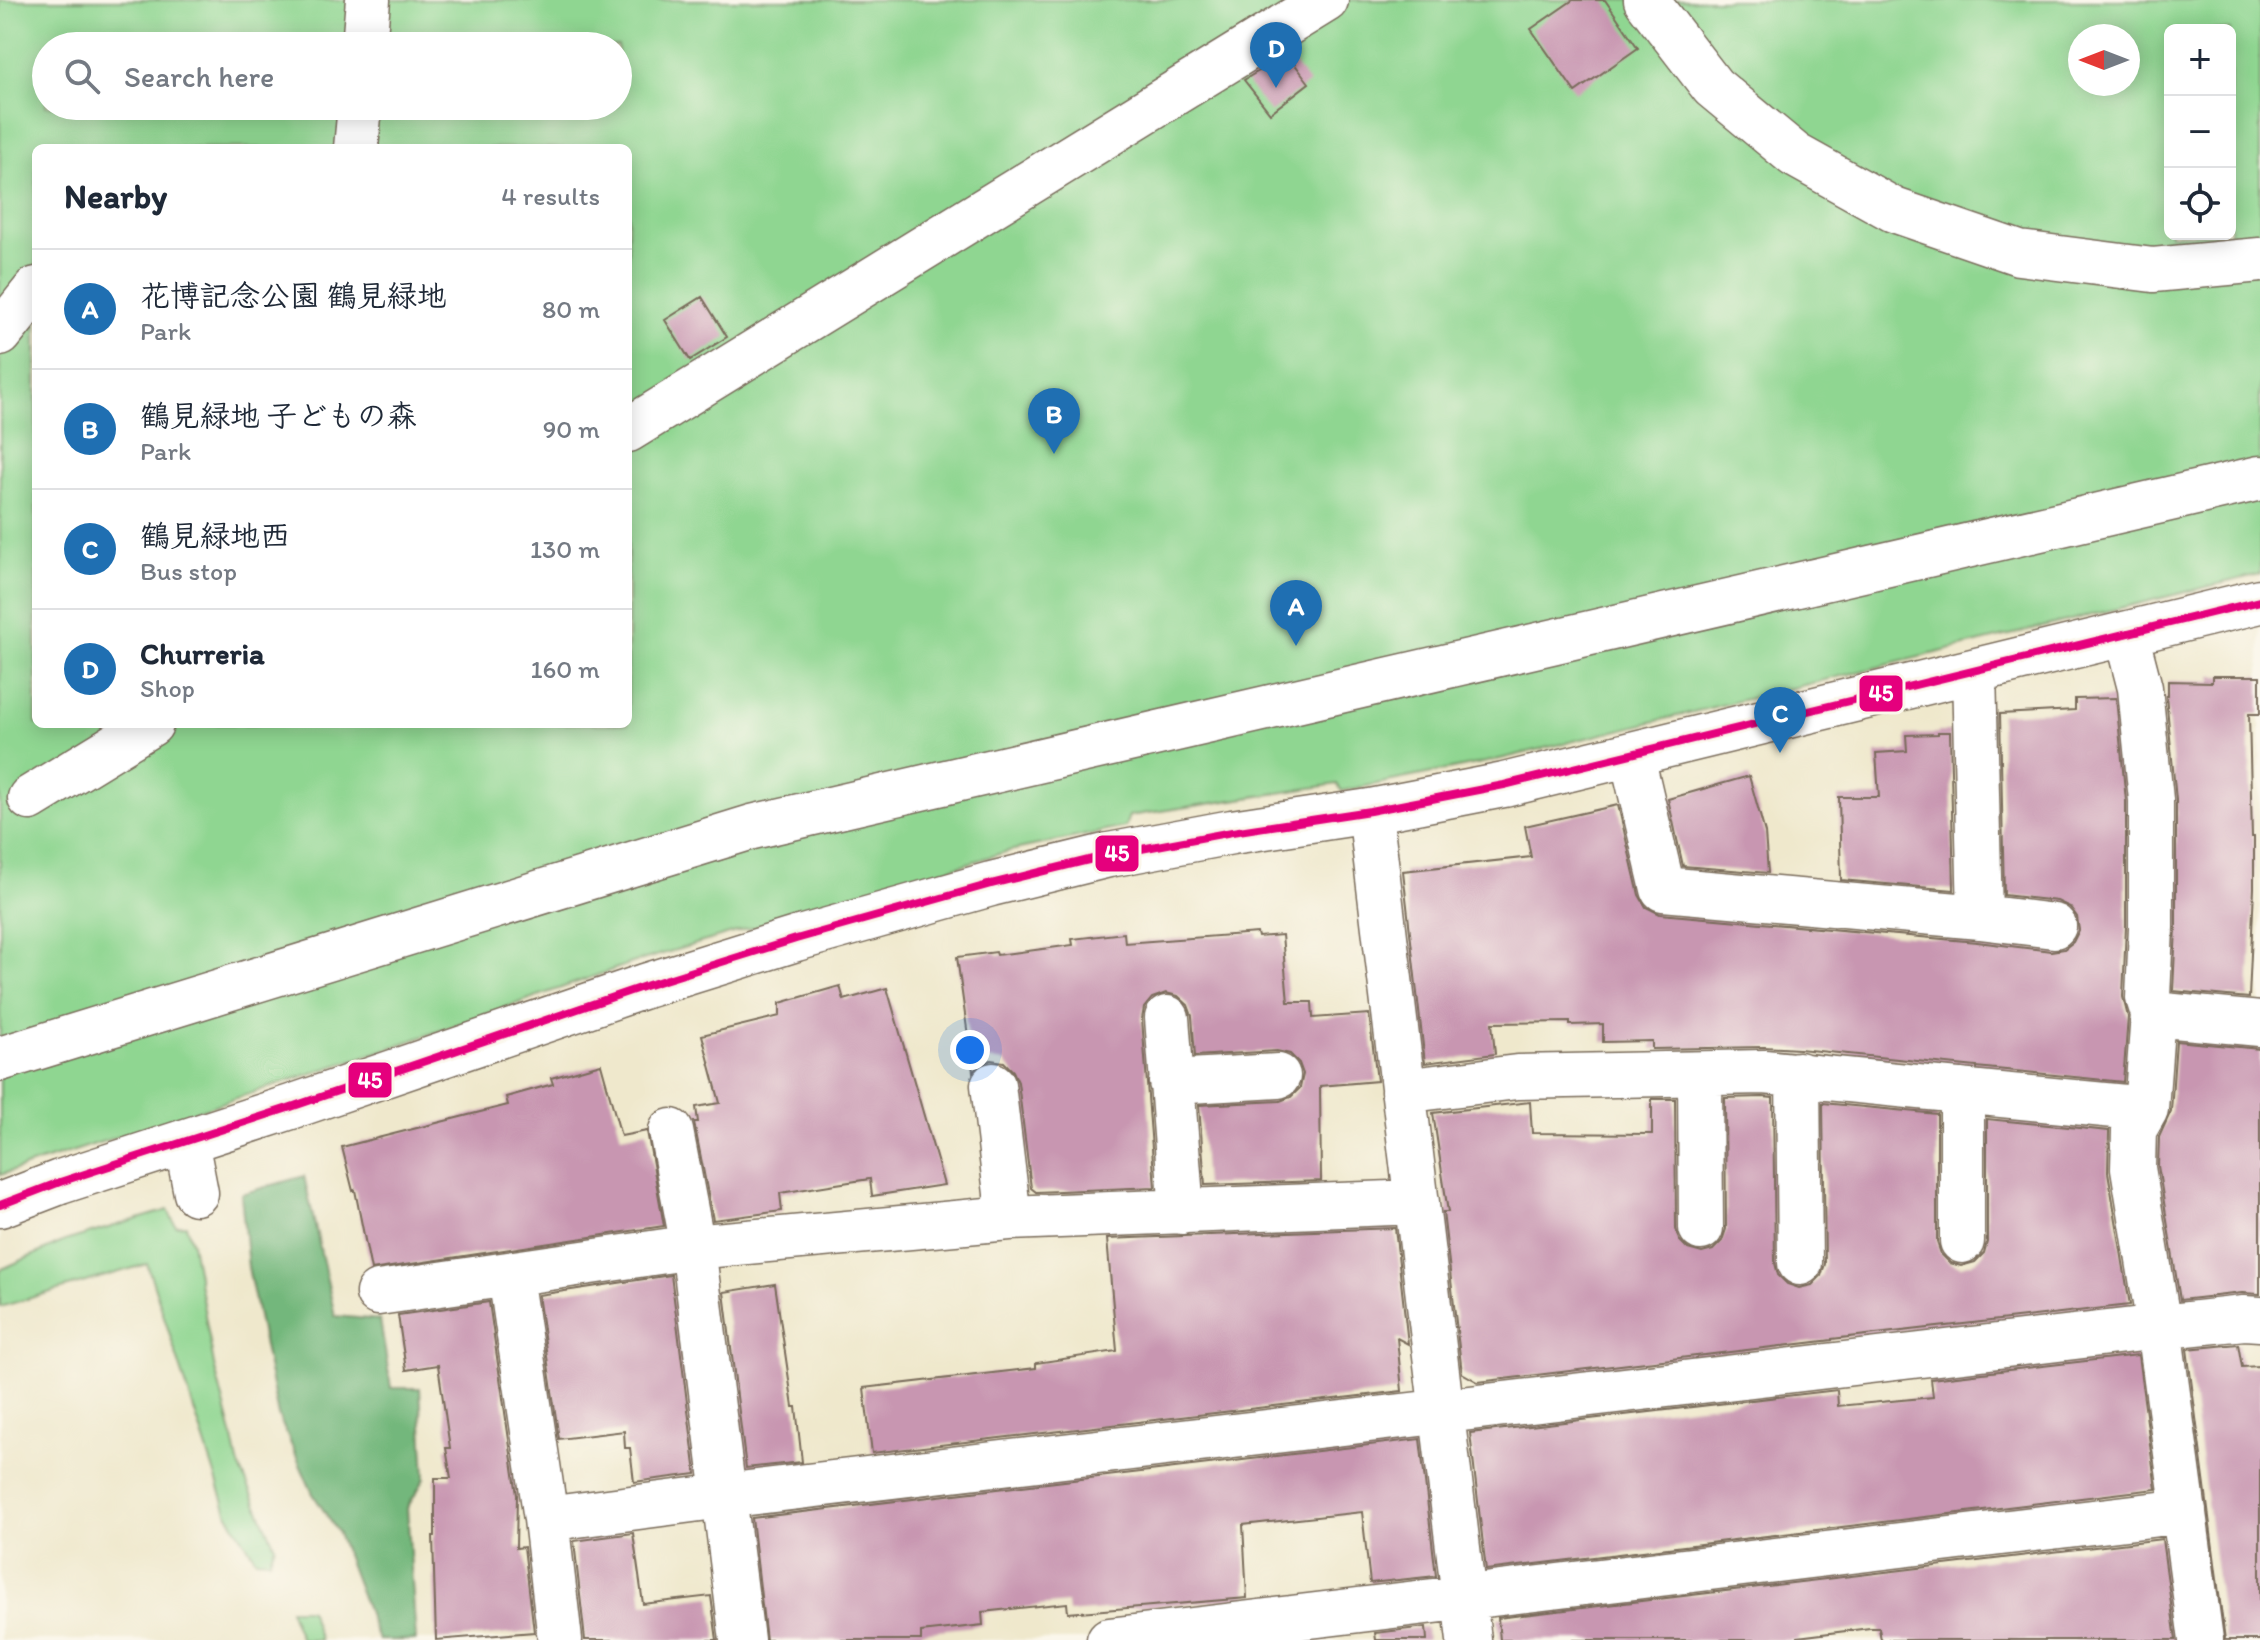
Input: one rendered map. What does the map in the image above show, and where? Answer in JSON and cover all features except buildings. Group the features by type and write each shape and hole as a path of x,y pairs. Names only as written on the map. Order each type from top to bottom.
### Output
{"street":[{"path":"365,32 368,0"},
{"path":"632,428 1326,0"},
{"path":"1646,0 1713,87 1795,155 1894,210 2019,253 2153,270 2260,260"},
{"path":"356,144 359,120"},
{"path":"0,334 32,294"},
{"path":"0,1059 752,827 2260,478"},
{"path":"0,1205 60,1182 645,986 991,884 1109,855 1504,785 2260,601"},
{"path":"2126,634 2140,688 2151,800 2148,998 2153,1014 2146,1109 2134,1130 2133,1168 2159,1327 2201,1640"},
{"path":"1974,671 1980,917"},
{"path":"30,798 144,728"},
{"path":"1632,756 1663,889 2054,926"},
{"path":"1370,811 1469,1640"},
{"path":"2153,1014 2260,1024"},
{"path":"1167,1018 1182,1212"},
{"path":"1403,1091 1517,1077 1764,1072 2146,1109"},
{"path":"1700,1074 1701,1228"},
{"path":"1798,1074 1800,1263"},
{"path":"1171,1082 1278,1076"},
{"path":"993,1085 1009,1218"},
{"path":"1962,1091 1962,1241"},
{"path":"671,1131 693,1247 742,1640"},
{"path":"197,1138 208,1189"},
{"path":"378,1293 693,1247 1009,1218 1417,1202"},
{"path":"510,1275 546,1519 560,1640"},
{"path":"546,1519 2159,1327 2260,1319"},
{"path":"1109,1640 2184,1511"}],"green space":[{"path":"0,0 2260,0 2260,574 1492,761 1342,791 1337,784 1129,816 1125,827 1009,851 632,963 396,1046 0,1175"},
{"path":"304,1176 335,1316 380,1320 391,1388 420,1388 425,1478 407,1508 416,1640 378,1640 337,1531 313,1494 278,1415 248,1267 241,1194"},
{"path":"168,1210 176,1226 186,1225 192,1243 214,1365 238,1463 275,1546 269,1560 256,1559 228,1515 147,1264 0,1307 0,1270 65,1241"},
{"path":"289,1609 309,1609 320,1640 301,1640"}],"transit line":[{"name":"45","path":"0,1205 60,1182 645,986 991,884 1109,855 1504,785 2260,601"}],"place":[{"name":"Churreria","path":"1276,88"},
{"name":"鶴見緑地 子どもの森","path":"1054,454"},
{"name":"花博記念公園 鶴見緑地","path":"1296,646"},
{"name":"鶴見緑地西","path":"1780,753"}]}
